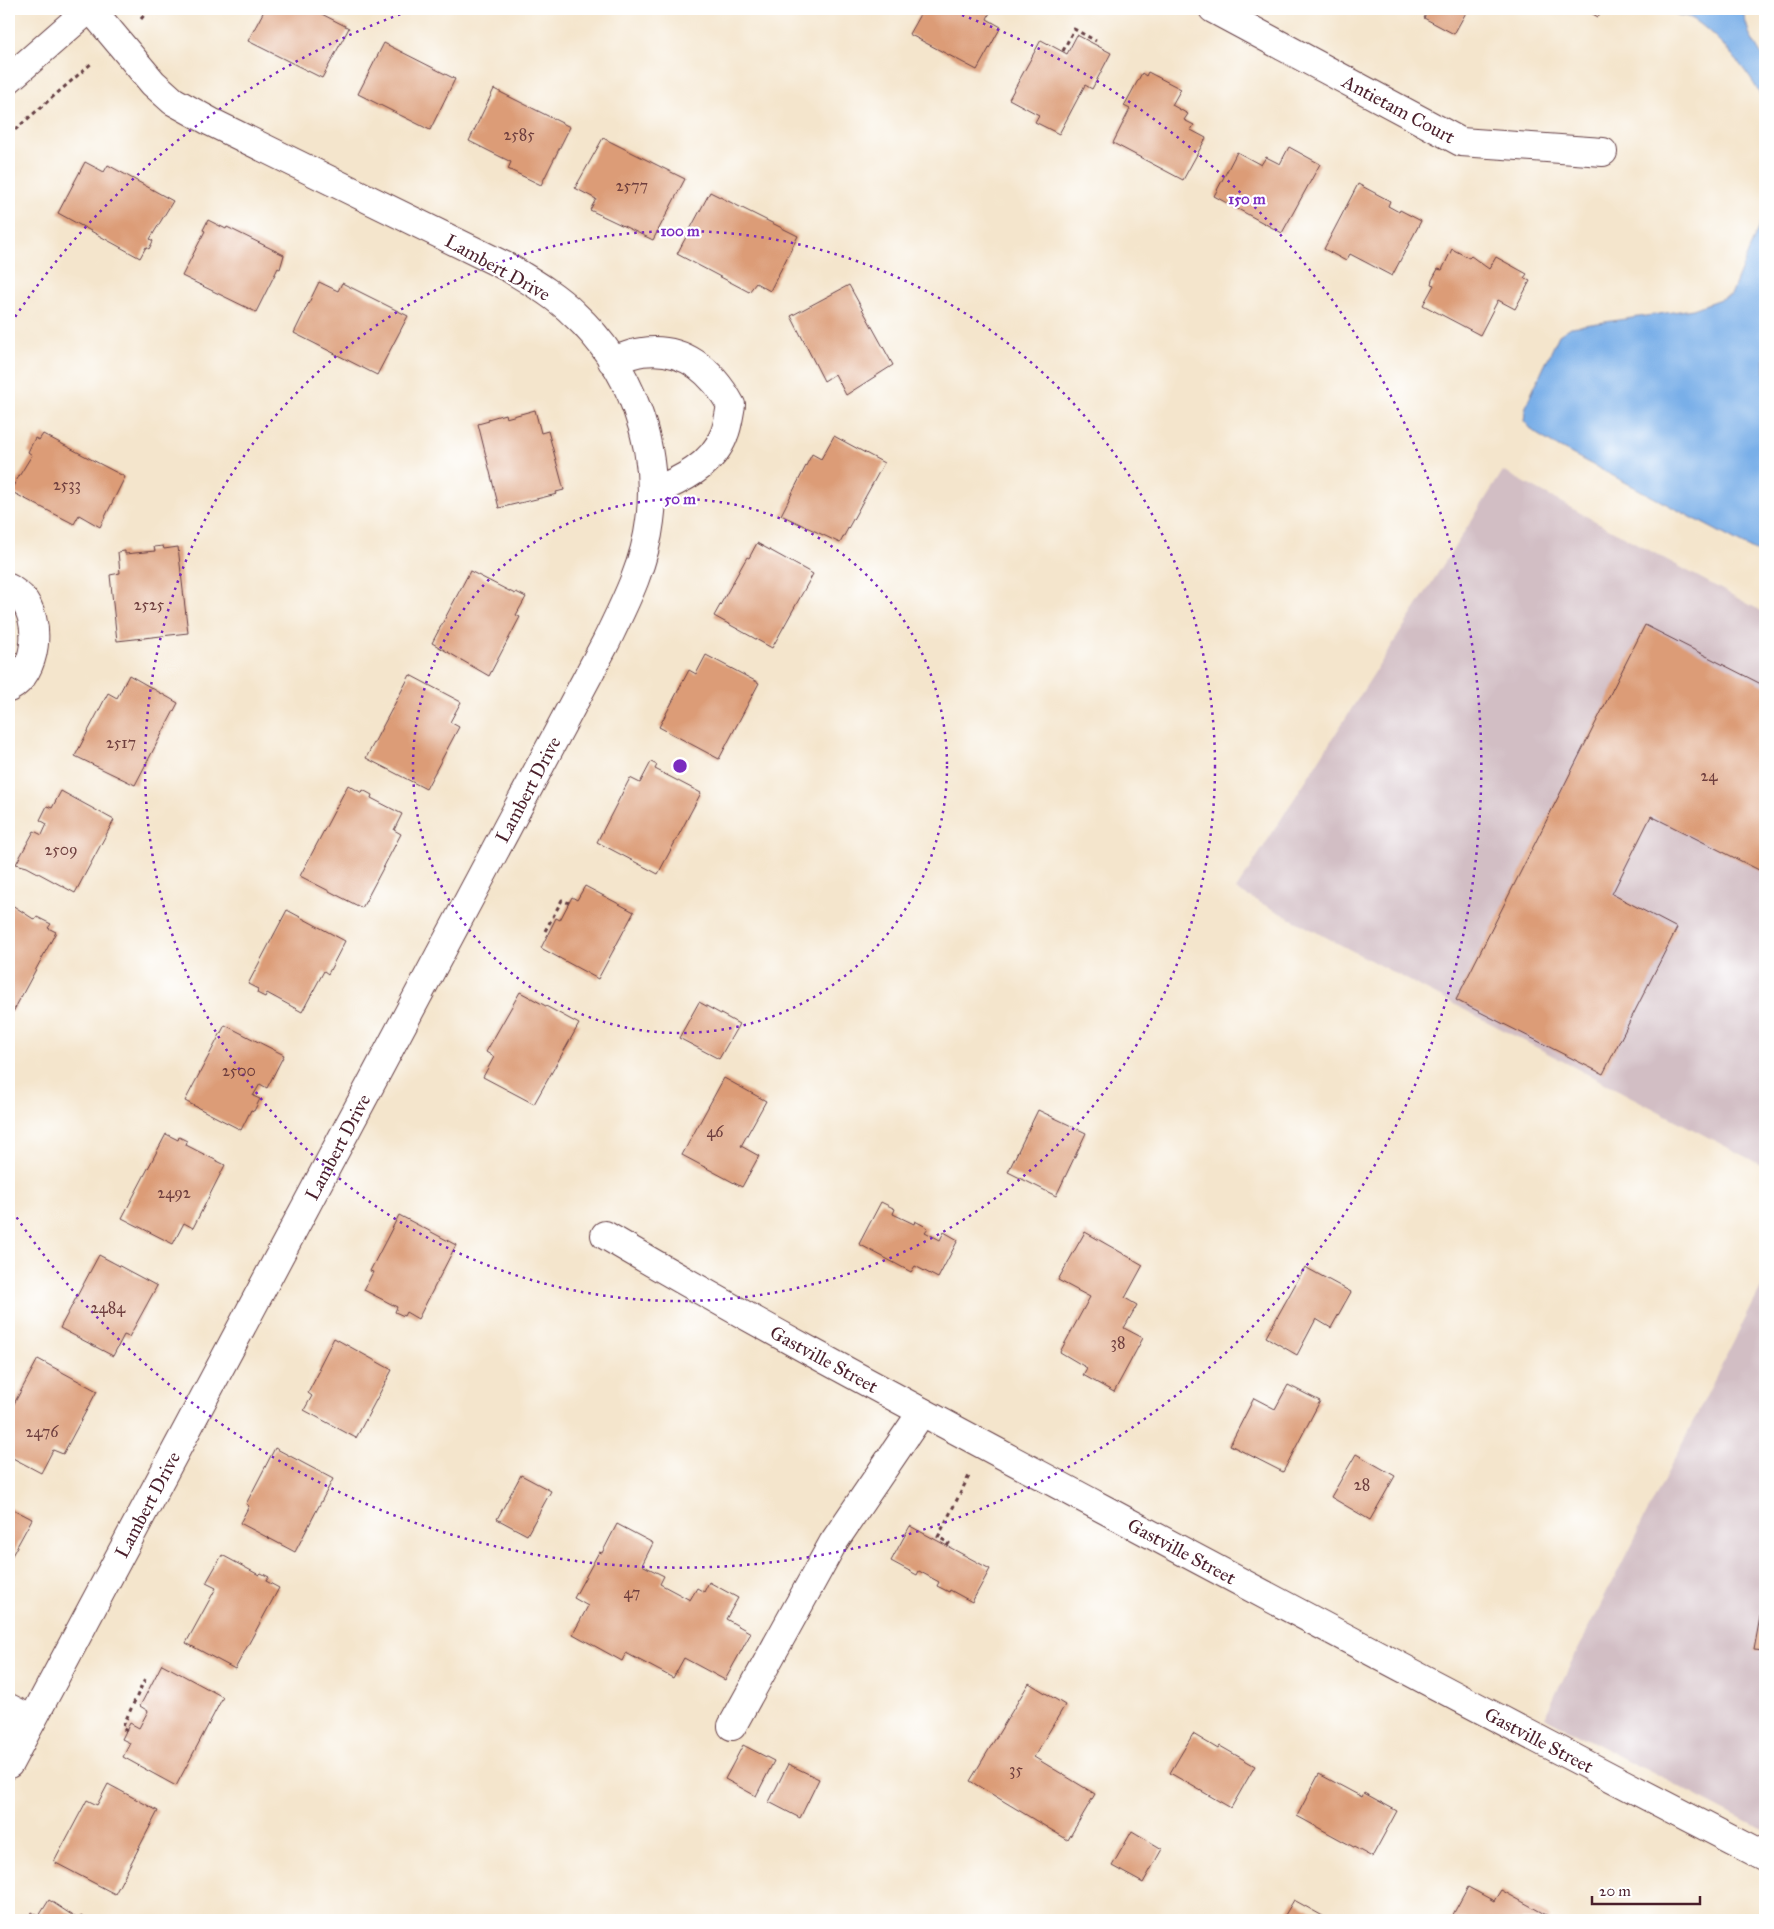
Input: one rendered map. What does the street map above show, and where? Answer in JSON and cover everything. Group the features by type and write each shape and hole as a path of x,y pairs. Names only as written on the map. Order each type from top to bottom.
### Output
{"street":[{"path":"9,79 90,9"},
{"name":"Lambert Drive","path":"9,1764 20,1714 606,642 628,597 642,559 650,522 652,492 651,469 644,430 626,383 603,345 575,314 547,291 509,268 211,122 174,101 153,83 90,9"},
{"name":"Antietam Court","path":"1213,9 1461,142 1603,152"},
{"path":"612,360 642,352 662,352 682,356 704,368 720,384 731,405 724,437 707,460 681,480 652,492"},
{"path":"9,588 22,598 34,624 33,658 17,684 9,688"},
{"name":"Gastville Street","path":"605,1234 762,1326 922,1412 1377,1655 1765,1857"},
{"path":"732,1726 833,1543 922,1412"}],"path":[{"path":"142,18 149,9"},
{"path":"1063,51 1074,29 1096,41"},
{"path":"9,135 95,60"},
{"path":"545,931 562,900 570,902"},
{"path":"947,1546 949,1543 938,1537 985,1445"},
{"path":"127,1731 122,1728 146,1677"},
{"path":"20,1920 23,1915 29,1918"}],"shaded area":[{"path":"1503,471 1765,613 1765,1167 1236,890"},
{"path":"1765,1280 1765,1831 1544,1717"}],"water":[{"path":"1670,9 1742,9 1750,36 1765,61 1765,106 1754,84 1724,46 1693,19 1677,15"},
{"path":"1765,211 1765,554 1757,552 1553,444 1535,433 1524,421 1526,405 1559,335 1571,327 1693,309 1731,295"}],"building":[{"path":"265,9 312,9 349,28 322,78 248,41"},
{"path":"923,9 991,10 987,19 1001,27 977,70 909,34"},
{"path":"1429,9 1468,9 1454,34 1424,18"},
{"path":"1584,9 1602,9 1598,17"},
{"path":"1077,35 1111,53 1092,89 1085,85 1059,134 1035,122 1039,115 1009,99 1041,40 1067,54"},
{"path":"384,43 455,79 430,130 358,94"},
{"path":"1148,72 1181,89 1172,105 1188,114 1184,120 1194,125 1191,130 1206,138 1183,180 1113,143 1130,109 1124,106 1142,73 1146,76"},
{"path":"494,89 570,127 541,185 508,169 511,162 469,141"},
{"path":"603,138 685,179 653,240 590,210 596,199 575,188"},
{"path":"1289,147 1320,164 1282,233 1214,196 1237,152 1261,165 1266,157 1280,164"},
{"path":"85,162 104,172 108,165 173,201 150,239 153,241 149,249 146,247 140,258 58,213"},
{"path":"1358,184 1390,201 1388,206 1421,221 1392,276 1350,254 1346,261 1324,249"},
{"path":"710,192 798,236 770,291 756,283 749,292 677,254"},
{"path":"208,220 226,229 227,227 284,255 280,269 278,268 256,312 182,276 205,231 203,230"},
{"path":"1452,249 1469,258 1471,256 1489,269 1496,257 1527,274 1524,278 1530,281 1515,309 1498,300 1480,335 1423,305 1434,285 1431,284 1432,280 1438,269 1442,270"},
{"path":"319,282 338,291 342,283 408,316 377,375 294,333"},
{"path":"849,285 893,365 846,395 835,374 824,381 791,316"},
{"path":"535,410 541,433 548,431 564,490 556,492 557,494 499,508 478,424 505,414 506,418"},
{"path":"43,434 125,477 100,527 79,515 74,524 10,491 32,455 28,452 35,438 39,440"},
{"path":"834,436 884,463 840,543 781,515 812,454 821,459"},
{"path":"757,543 813,574 772,648 714,616 747,557 749,558"},
{"path":"163,546 164,549 178,547 188,633 117,641 110,575 120,573 118,552 125,551 125,554 155,551 154,547"},
{"path":"470,571 515,594 516,592 526,597 516,615 520,617 489,676 432,643"},
{"path":"1645,625 1765,686 1765,790 1763,794 1765,795 1765,873 1651,816 1612,894 1677,928 1603,1074 1456,1000"},
{"path":"706,655 759,683 719,759 659,727 689,670 696,674"},
{"path":"129,675 178,703 135,785 75,756 108,693 117,698"},
{"path":"410,675 461,702 450,722 459,727 426,789 366,758"},
{"path":"651,762 657,765 655,769 701,793 658,874 597,842 630,778 640,783"},
{"path":"348,785 362,793 363,790 372,795 371,798 402,814 394,830 401,834 362,908 300,876"},
{"path":"61,791 114,820 75,893 27,867 16,864 34,831 42,835 47,824 40,820 47,806 52,808"},
{"path":"585,886 634,912 598,979 541,948 556,918 560,920 572,897 577,900"},
{"path":"9,903 35,920 37,917 51,924 48,928 56,932 13,1012 9,1010"},
{"path":"287,910 345,941 328,974 324,971 302,1012 267,993 265,997 257,993 258,989 248,984"},
{"path":"520,992 579,1024 534,1104 483,1077 494,1057 486,1052"},
{"path":"699,1002 739,1024 719,1059 679,1038"},
{"path":"225,1025 284,1055 267,1088 260,1084 253,1096 260,1099 254,1111 251,1110 241,1130 185,1101"},
{"path":"724,1078 766,1101 741,1146 759,1156 742,1187 682,1155"},
{"path":"1038,1110 1086,1133 1056,1196 1008,1172"},
{"path":"166,1134 178,1140 179,1137 187,1141 186,1145 225,1165 193,1228 184,1223 173,1244 122,1218"},
{"path":"881,1202 895,1209 893,1214 914,1224 915,1221 928,1228 925,1232 940,1240 944,1232 958,1240 938,1278 915,1266 911,1272 859,1244"},
{"path":"399,1215 456,1245 418,1319 406,1312 404,1316 395,1312 397,1307 364,1290 373,1272 370,1271"},
{"path":"1085,1232 1143,1265 1125,1298 1137,1305 1124,1328 1143,1338 1114,1392 1083,1375 1087,1368 1060,1352 1090,1297 1058,1280"},
{"path":"99,1255 157,1286 129,1337 124,1335 113,1356 60,1328"},
{"path":"1305,1267 1351,1292 1331,1328 1316,1319 1297,1355 1266,1337"},
{"path":"334,1338 392,1370 356,1438 304,1410 312,1396 308,1393 320,1370 318,1369"},
{"path":"38,1359 97,1391 63,1454 53,1450 41,1473 9,1456 9,1413"},
{"path":"1288,1385 1320,1401 1283,1472 1230,1445 1254,1398 1275,1409"},
{"path":"275,1448 333,1479 295,1552 240,1523 249,1506 246,1504"},
{"path":"1356,1454 1395,1476 1370,1520 1331,1497"},
{"path":"521,1475 551,1491 527,1535 497,1519"},
{"path":"9,1507 32,1519 9,1561"},
{"path":"617,1524 653,1543 642,1565 664,1576 660,1584 690,1600 697,1588 704,1592 709,1582 738,1598 726,1619 751,1633 725,1680 684,1658 673,1678 626,1653 622,1661 573,1634 588,1606 574,1598 599,1552 602,1553"},
{"path":"910,1526 990,1569 972,1602 950,1590 949,1592 937,1586 939,1582 919,1571 917,1575 891,1561"},
{"path":"222,1555 259,1575 261,1573 269,1577 266,1581 279,1588 235,1669 186,1643 216,1588 206,1583"},
{"path":"1765,1595 1765,1651 1754,1650"},
{"path":"162,1664 223,1697 176,1786 123,1757 130,1743 122,1739 130,1723 139,1728 148,1711 140,1706"},
{"path":"1029,1683 1065,1705 1034,1757 1095,1794 1068,1840 970,1781"},
{"path":"1193,1734 1218,1749 1220,1746 1255,1766 1231,1808 1170,1773"},
{"path":"743,1745 774,1761 756,1796 725,1779"},
{"path":"788,1764 819,1779 800,1818 769,1802"},
{"path":"1319,1774 1362,1797 1364,1793 1397,1811 1372,1857 1297,1816"},
{"path":"108,1784 158,1811 115,1894 54,1862 87,1800 97,1805"},
{"path":"1132,1831 1162,1849 1143,1883 1112,1866"},
{"path":"1468,1887 1494,1901 1501,1890 1550,1917 1549,1920 1450,1920"},
{"path":"49,1900 78,1919 81,1916 87,1920 27,1920 32,1912 39,1916"},
{"path":"1294,1900 1330,1920 1282,1920"}]}
